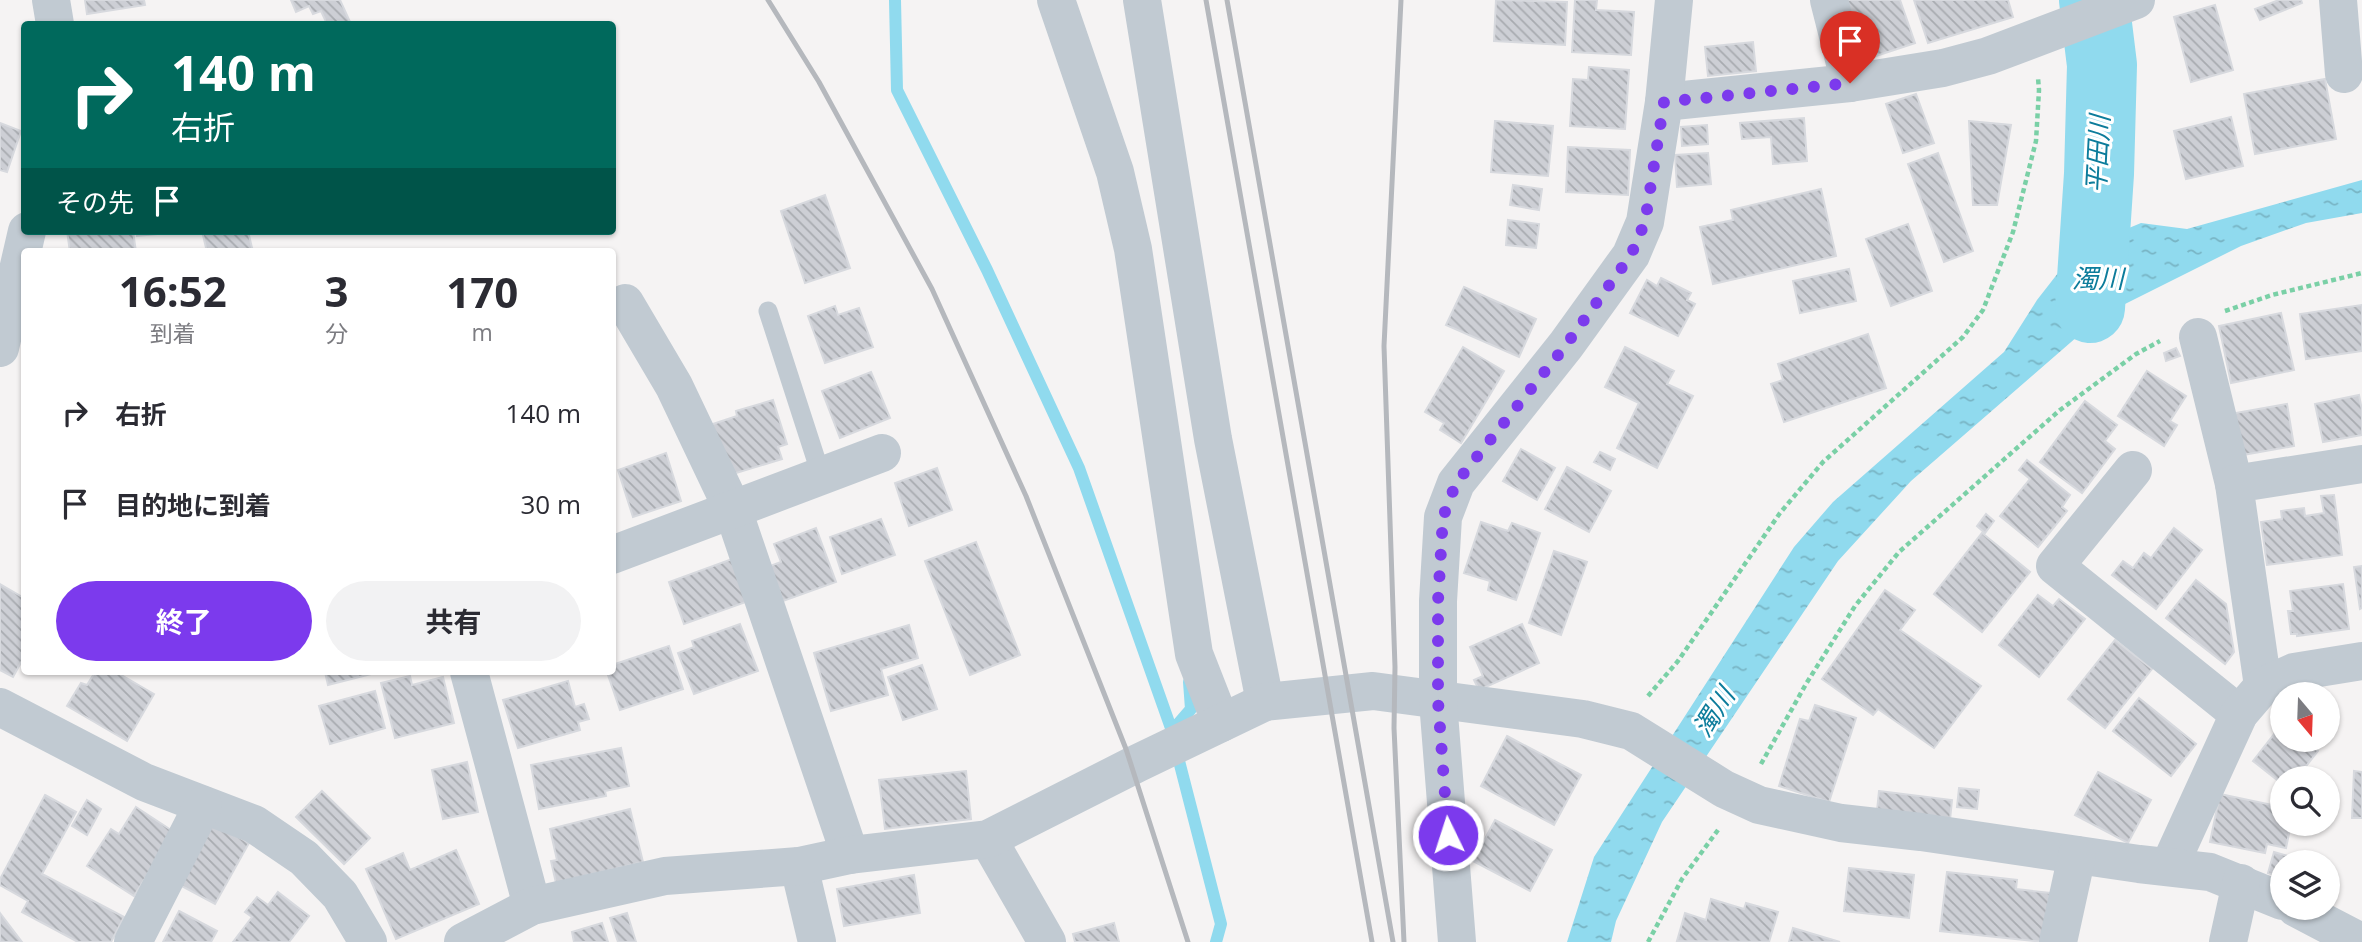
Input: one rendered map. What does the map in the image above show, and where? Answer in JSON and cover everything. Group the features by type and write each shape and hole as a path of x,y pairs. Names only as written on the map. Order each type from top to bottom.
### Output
{"street":[{"path":"51,0 54,21"},
{"path":"1056,0 1115,172 1133,249 1194,654 1221,723"},
{"path":"1142,0 1213,439 1265,702"},
{"path":"1457,942 1438,701 1438,601 1443,517 1456,483 1566,345 1631,255 1645,222 1664,102 1674,0"},
{"path":"1829,0 1850,83"},
{"path":"1664,102 1850,83 1943,68 1988,56 2137,0"},
{"path":"2338,0 2344,74"},
{"path":"0,348 21,254"},
{"path":"625,303 674,386 733,510 850,855"},
{"path":"2210,324 2234,484 2251,700"},
{"path":"616,554 882,453"},
{"path":"2234,484 2362,464"},
{"path":"2133,470 2055,566 2251,700"},
{"path":"2169,867 2251,700 2294,671 2362,661"},
{"path":"470,675 532,906"},
{"path":"463,942 532,906 665,876 799,866 850,855 988,839 1265,702 1373,691 1583,719 1626,729 1733,793 1759,805 1841,824 1921,832 2210,872 2270,896"},
{"path":"0,707 144,782 254,824 304,858 341,895 368,942"},
{"path":"132,942 203,805"},
{"path":"988,839 1047,942"},
{"path":"2058,942 2077,855"},
{"path":"799,866 817,942"},
{"path":"2228,942 2241,883"},
{"path":"2319,920 2361,942"}],"lane":[{"path":"768,310 821,475"}],"path":[{"path":"1626,729 1678,661 1780,513 1823,462 1963,337 1983,310 2013,232 2036,141 2040,36"},
{"path":"2210,324 2272,295 2362,273"},
{"path":"1648,942 1733,793 1855,606 1899,552 2060,410 2136,354 2160,341"}],"water":[{"name":"濁川","path":"2362,180 2362,213 2306,223 2241,246 2101,316 1911,481 1838,561 1662,822 1616,921 1611,942 1567,942 1594,857 1794,547 1833,502 2004,352 2037,300 2076,250 2141,223 2187,229"}],"building":[{"path":"85,0 144,0 145,5 87,14"},
{"path":"291,0 340,0 350,21 326,21 321,11 313,14 309,6 296,12"},
{"path":"1496,0 1567,2 1565,45 1494,41"},
{"path":"1575,0 1597,0 1596,10 1634,12 1631,55 1572,52"},
{"path":"1839,0 1900,0 1915,43 1861,61"},
{"path":"1914,0 2008,0 2013,17 1928,43"},
{"path":"2279,0 2301,0 2302,3 2260,20 2255,9"},
{"path":"2215,5 2233,70 2191,82 2174,17"},
{"path":"1753,42 1756,71 1708,76 1705,47"},
{"path":"1589,67 1629,70 1625,129 1570,126 1573,79 1588,80"},
{"path":"2325,79 2336,139 2255,154 2244,94"},
{"path":"1916,94 1934,143 1903,153 1886,104"},
{"path":"2231,117 2243,166 2186,179 2174,131"},
{"path":"1804,118 1807,161 1773,164 1771,137 1742,139 1740,123"},
{"path":"1495,121 1553,126 1548,176 1491,172"},
{"path":"1969,121 2011,125 1997,205 1973,205"},
{"path":"0,123 21,131 7,172 0,170"},
{"path":"1707,125 1708,144 1682,146 1681,127"},
{"path":"1568,147 1630,150 1628,195 1566,192"},
{"path":"1708,153 1711,184 1677,187 1675,155"},
{"path":"1938,153 1973,251 1944,262 1908,164"},
{"path":"1513,185 1542,189 1539,210 1510,205"},
{"path":"1821,189 1836,256 1713,284 1700,227 1733,220 1731,210"},
{"path":"825,195 850,268 805,283 781,211"},
{"path":"1508,220 1539,224 1536,248 1506,245"},
{"path":"1908,224 1932,291 1891,306 1866,239"},
{"path":"68,235 134,235 135,248 69,248"},
{"path":"203,235 249,235 252,248 206,248"},
{"path":"1849,269 1856,301 1800,313 1793,281"},
{"path":"1661,278 1691,293 1687,300 1695,304 1678,336 1630,313 1647,280 1657,286"},
{"path":"1464,287 1536,319 1519,357 1446,325"},
{"path":"2362,305 2362,351 2306,359 2300,314"},
{"path":"835,306 838,315 859,308 873,347 825,363 808,316"},
{"path":"2281,313 2294,370 2231,383 2219,326"},
{"path":"1868,334 1886,388 1784,422 1771,384 1783,380 1778,364"},
{"path":"1463,347 1504,371 1461,443 1440,430 1444,423 1425,412"},
{"path":"1625,347 1674,371 1667,384 1693,396 1657,468 1617,448 1639,403 1605,387"},
{"path":"2176,348 2180,356 2166,361 2164,353"},
{"path":"2147,371 2186,396 2170,421 2177,425 2164,446 2118,416"},
{"path":"871,372 890,418 840,438 822,391"},
{"path":"2359,395 2362,435 2323,442 2315,404"},
{"path":"773,400 787,444 778,447 782,459 723,477 707,426 737,416 736,411"},
{"path":"2085,401 2117,425 2105,441 2115,449 2082,493 2040,462"},
{"path":"2287,404 2294,446 2237,456 2230,414"},
{"path":"1521,449 1555,468 1537,500 1503,481"},
{"path":"1600,452 1615,459 1610,470 1594,462"},
{"path":"666,453 681,501 633,517 618,470"},
{"path":"2027,460 2070,495 2062,507 2067,511 2038,547 2000,516 2030,479 2019,470"},
{"path":"1567,467 1611,491 1589,532 1545,509"},
{"path":"937,468 952,510 909,526 895,483"},
{"path":"2334,495 2342,555 2267,565 2261,522 2282,519 2281,511 2304,508 2305,516 2324,513 2321,496"},
{"path":"1986,514 1994,521 1985,533 1977,526"},
{"path":"881,519 895,555 842,574 830,537"},
{"path":"1481,522 1508,531 1512,523 1540,533 1516,600 1488,590 1490,581 1464,573"},
{"path":"816,528 836,582 783,601 770,566 781,562 774,544"},
{"path":"2174,528 2202,550 2156,609 2112,575 2123,561 2133,568 2144,553 2151,558"},
{"path":"1982,533 2030,572 1982,632 1934,594"},
{"path":"976,542 1020,655 970,675 925,561"},
{"path":"1554,551 1587,562 1561,635 1529,623"},
{"path":"732,559 746,602 684,624 669,582"},
{"path":"2362,566 2362,608 2360,609 2354,567"},
{"path":"2196,580 2226,604 2234,652 2225,664 2166,618"},
{"path":"0,584 21,596 21,662 13,677 0,670"},
{"path":"2343,584 2349,629 2297,636 2291,634 2288,611 2293,611 2290,591"},
{"path":"1885,590 1915,610 1900,630 1981,686 1934,748 1878,709 1873,715 1822,679"},
{"path":"2038,595 2053,606 2059,599 2085,619 2039,677 1999,645"},
{"path":"740,624 758,671 694,694 678,653 694,647 692,641"},
{"path":"1522,624 1539,663 1479,690 1474,680 1483,676 1470,647"},
{"path":"909,625 918,658 881,669 888,695 831,711 814,653"},
{"path":"2115,640 2152,669 2105,728 2068,699"},
{"path":"669,646 683,689 620,710 608,675 616,675 616,664"},
{"path":"922,665 937,709 903,720 888,677"},
{"path":"93,675 121,675 154,694 127,741 67,706 81,683 87,685"},
{"path":"326,675 367,675 328,685"},
{"path":"410,676 412,685 443,677 454,723 395,738 381,683"},
{"path":"568,681 575,707 584,704 589,719 578,722 580,730 518,748 503,700"},
{"path":"375,691 385,728 330,744 319,706"},
{"path":"2139,698 2196,744 2171,776 2113,731"},
{"path":"1815,705 1856,718 1829,802 1779,786 1800,719 1809,721"},
{"path":"1507,736 1581,775 1554,825 1481,786"},
{"path":"2270,739 2270,752 2317,752 2306,766 2270,766 2270,774 2253,761"},
{"path":"621,748 629,786 605,791 606,796 539,809 531,765"},
{"path":"467,762 478,812 443,819 432,770"},
{"path":"966,771 971,819 885,829 879,780"},
{"path":"2354,771 2362,772 2362,818 2352,818"},
{"path":"2098,772 2151,800 2128,843 2075,815"},
{"path":"1959,788 1979,790 1977,809 1957,807"},
{"path":"322,791 370,838 344,864 296,817"},
{"path":"1879,791 1952,800 1950,820 1877,811"},
{"path":"2220,794 2270,804 2270,836 2288,836 2286,848 2267,844 2265,853 2210,842"},
{"path":"45,795 76,812 42,874 124,917 111,942 78,942 22,912 28,901 0,885 0,879"},
{"path":"87,800 101,809 87,835 72,826"},
{"path":"136,807 174,832 134,896 87,866 111,829 119,834"},
{"path":"630,809 643,862 556,883 551,861 557,860 550,829"},
{"path":"1495,820 1552,850 1530,891 1473,861"},
{"path":"213,823 249,843 215,904 178,884"},
{"path":"456,850 479,904 396,939 366,869 403,853 410,870"},
{"path":"1849,868 1914,875 1909,918 1844,911"},
{"path":"1947,872 2017,880 2016,889 2050,893 2044,942 1940,931"},
{"path":"914,875 920,913 844,926 837,889"},
{"path":"278,892 309,916 289,942 233,942 252,917 245,912 257,897 268,905"},
{"path":"1711,899 1744,909 1746,903 1778,912 1769,942 1677,941 1685,913 1706,920"},
{"path":"179,911 217,931 211,942 163,942"},
{"path":"0,913 22,942 0,942"},
{"path":"627,913 636,942 618,942 610,918"},
{"path":"602,923 608,942 574,942 572,932"},
{"path":"1114,923 1119,942 1075,942 1073,934"},
{"path":"1793,928 1840,942 1789,942"}],"waterway":[{"path":"895,0 897,90 987,270 1079,468 1172,731 1191,709 1189,682"},
{"name":"平田川","path":"2090,308 2099,174 2102,65 2094,0"},
{"path":"1178,757 1221,924 1216,942"}],"railway":[{"path":"768,0 819,82 932,289 1026,496 1126,749 1188,942"},
{"path":"1206,0 1372,942"},
{"path":"1227,0 1393,942"},
{"path":"1401,0 1384,346 1395,667 1394,728 1404,942"}],"route":[{"path":"1448,835 1438,701 1438,601 1443,517 1456,483 1566,345 1631,255 1645,222 1664,102 1850,83"}]}
